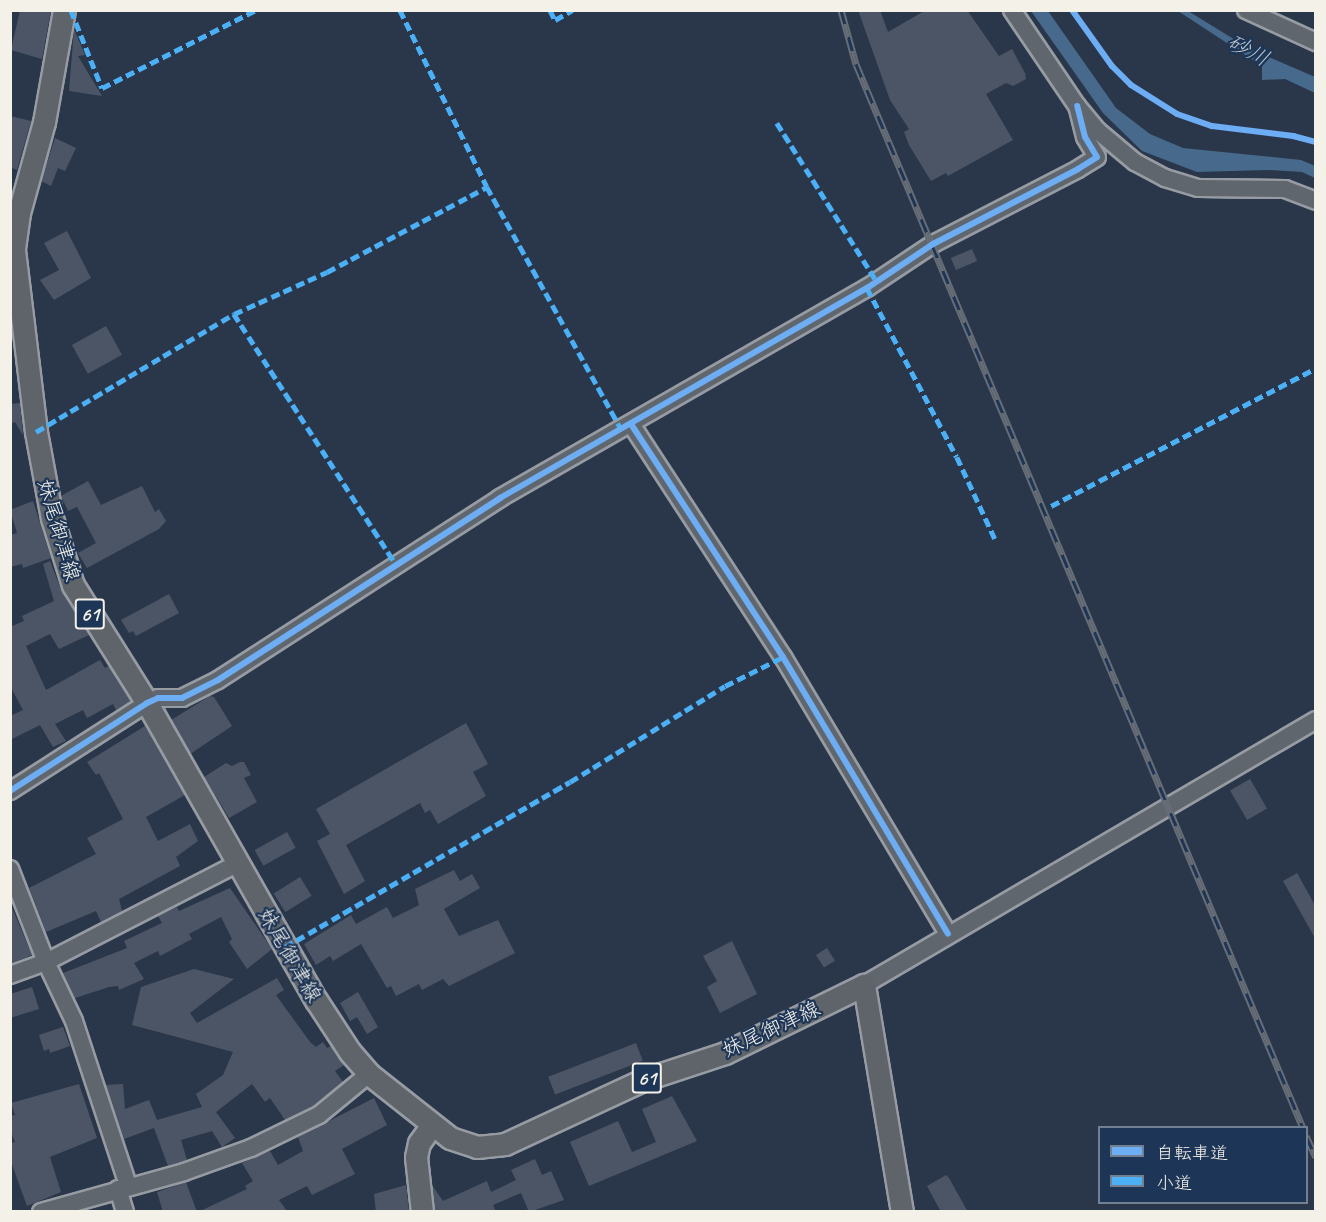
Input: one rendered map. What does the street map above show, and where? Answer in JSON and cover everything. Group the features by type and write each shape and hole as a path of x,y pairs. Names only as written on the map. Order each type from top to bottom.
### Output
{"main road":[{"name":"妹尾御津線","path":"64,10 44,122 15,234 15,279 36,432 63,556 73,585 104,639 147,704 316,1000 350,1052 369,1074 450,1138 477,1147 505,1144 643,1080 725,1053 864,985"},
{"path":"864,985 902,1212"},
{"path":"422,1212 416,1157 419,1143 432,1125"}],"street":[{"path":"1012,10 1077,106 1121,151 1165,178 1207,189 1285,189 1316,201"},
{"path":"1246,10 1316,42"},
{"path":"10,791 158,698 182,698 218,680 500,498 867,288 933,244 1097,157 1085,137 1077,106"},
{"path":"631,424 795,677 948,934"},
{"path":"864,985 1145,817 1316,720"},
{"path":"10,975 46,962 237,864"},
{"path":"10,869 46,962 74,1021 123,1187 125,1212"},
{"path":"41,1212 219,1161 295,1128 339,1102 369,1074"}],"water":[{"path":"1031,11 1048,11 1116,108 1150,134 1183,148 1301,160 1315,166 1315,178 1302,172 1268,170 1197,172 1142,151 1103,113"},
{"name":"砂川","path":"1178,11 1188,11 1250,49 1315,77 1315,93 1285,79 1262,80 1262,66"}],"building":[{"path":"20,10 51,10 42,59 11,50"},
{"path":"858,10 880,10 888,32 926,10 967,10 999,56 1012,49 1025,73 1026,79 1013,86 1006,83 986,94 1013,140 948,176 946,173 931,181 909,145 904,132 909,129 890,100"},
{"path":"74,29 85,55 78,56 102,96 69,91"},
{"path":"10,116 31,121 17,170 10,167"},
{"path":"55,138 76,148 65,171 58,168 51,186 41,181"},
{"path":"67,231 91,278 54,300 40,280 59,270 44,243"},
{"path":"972,249 977,261 956,270 951,258"},
{"path":"106,326 122,355 88,374 72,345"},
{"path":"20,403 24,437 15,422 10,424 10,404"},
{"path":"88,481 101,505 142,486 155,512 159,509 166,521 159,529 87,568 78,553 96,543 77,507 68,511 61,496"},
{"path":"33,501 51,558 23,568 22,564 10,567 10,535 17,533 10,510"},
{"path":"50,561 62,592 89,635 59,649 50,634 26,646 46,690 100,660 105,668 109,666 131,701 116,710 113,704 87,718 83,710 55,724 66,741 53,747 40,725 10,740 10,716 23,710 10,686 10,623 12,626 24,621 22,616 54,601 43,564"},
{"path":"169,594 179,613 136,636 133,631 129,633 121,620"},
{"path":"210,696 214,697 232,726 190,754 171,720"},
{"path":"466,723 488,764 473,772 486,796 438,824 430,810 425,813 420,803 346,845 365,881 344,894 317,841 330,834 316,809"},
{"path":"145,726 185,795 146,817 158,841 190,824 198,841 176,857 180,866 119,899 122,911 101,922 96,911 46,932 29,888 96,854 87,838 123,819 99,773 96,775 87,762"},
{"path":"244,762 251,775 244,778 257,802 229,818 204,777 226,763 232,766"},
{"path":"1250,779 1267,808 1247,820 1230,791"},
{"path":"287,832 296,848 263,866 255,850"},
{"path":"454,870 460,881 472,874 480,888 444,909 459,936 498,920 515,953 449,986 443,979 422,990 419,984 396,996 391,986 387,988 361,944 333,961 330,956 316,965 304,944 351,915 356,924 387,907 393,918 419,905 415,889"},
{"path":"1297,873 1316,907 1316,940 1283,881"},
{"path":"300,877 312,896 285,912 274,893"},
{"path":"230,888 272,949 247,969 229,942 232,939 221,917 189,934 192,939 160,956 158,951 134,963 144,979 119,990 118,986 109,987 75,998 63,973 127,948 124,941 162,923 158,916 177,907 179,911"},
{"path":"10,903 32,955 10,964"},
{"path":"732,941 757,994 720,1013 707,987 717,981 703,956"},
{"path":"827,948 835,961 824,968 816,955"},
{"path":"194,969 234,979 190,1013 197,1023 277,978 284,990 276,995 310,1042 316,1047 323,1042 327,1048 331,1046 344,1065 335,1071 343,1082 313,1106 285,1120 270,1098 265,1102 252,1084 216,1112 235,1138 222,1147 212,1131 181,1140 187,1160 168,1166 154,1128 124,1139 106,1085 123,1084 125,1109 149,1100 157,1120 202,1107 196,1094 223,1075 233,1052 132,1025 141,987"},
{"path":"32,987 39,1009 10,1018 10,994"},
{"path":"358,992 378,1027 367,1034 357,1017 350,1021 340,1003"},
{"path":"63,1027 70,1046 50,1053 49,1049 44,1051 39,1035"},
{"path":"636,1043 643,1061 555,1094 548,1077"},
{"path":"79,1084 97,1138 50,1157 61,1192 27,1206 10,1159 10,1143 15,1142 10,1129 10,1116 15,1115 11,1103"},
{"path":"672,1096 697,1141 589,1186 570,1142 618,1121 632,1152 656,1142 642,1109"},
{"path":"374,1098 387,1125 342,1149 355,1174 312,1195 307,1186 279,1200 287,1211 198,1212 247,1189 245,1186 253,1181 242,1163 270,1151 278,1165 303,1151 298,1137"},
{"path":"535,1159 542,1175 551,1171 564,1200 529,1212 521,1193 493,1205 496,1212 435,1212 432,1185 443,1201 487,1181 491,1192 516,1180 511,1170"},
{"path":"946,1175 968,1212 941,1212 927,1186"},
{"path":"186,1182 197,1212 163,1212 157,1192"},
{"path":"406,1185 409,1212 376,1212 374,1194"}],"railway":[{"path":"841,10 856,64 1302,1126"},
{"path":"1308,1140 1316,1157"}],"marked path":[{"path":"71,10 102,88 256,10"},
{"path":"400,10 487,187 621,429"},
{"path":"550,10 555,20 572,10"},
{"path":"777,123 877,282"},
{"path":"36,432 234,314 327,272 487,187"},
{"path":"867,288 957,457 995,539"},
{"path":"234,314 396,564"},
{"path":"1051,506 1316,368"},
{"path":"285,947 570,782 725,686 783,657"}],"cycle path":[{"path":"1072,10 1112,66 1131,85 1177,114 1212,126 1293,136 1316,142"},
{"path":"10,791 147,703 158,698 182,698 218,680 500,498 867,288 933,244 1097,157 1085,137 1077,106"},
{"path":"631,424 783,657 948,934"}]}
